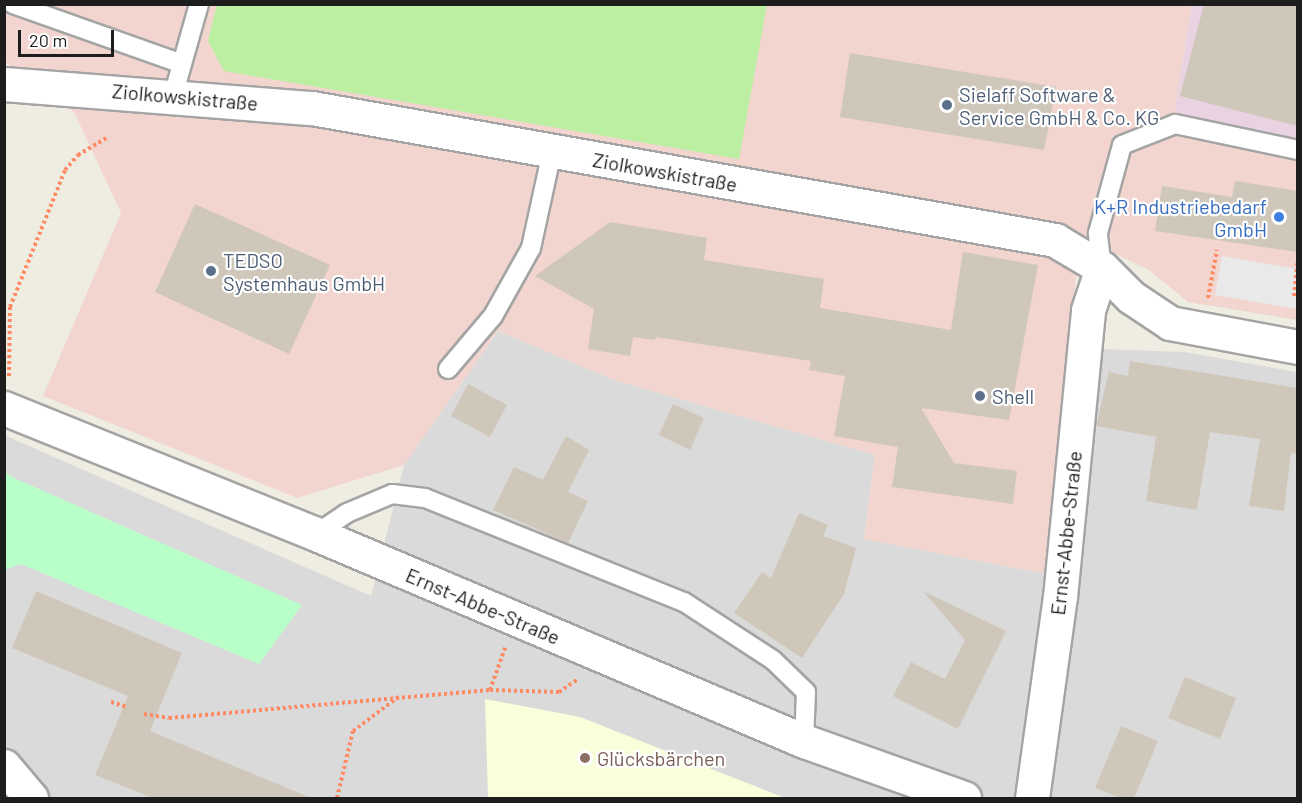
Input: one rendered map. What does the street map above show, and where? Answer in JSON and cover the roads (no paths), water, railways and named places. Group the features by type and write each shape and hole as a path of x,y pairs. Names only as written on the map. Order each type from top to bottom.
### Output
{"street":[{"name":"Ziolkowskistraße","path":"4,84 312,108 1055,240 1102,268 1131,297 1170,323 1298,346"},
{"name":"Ernst-Abbe-Straße","path":"1032,798 1060,597 1088,310 1102,268"},
{"name":"Ernst-Abbe-Straße","path":"7,409 316,534 515,621 804,741 964,798"},
{"path":"4,766 31,798"}],"lane":[{"path":"13,4 182,64"},
{"path":"173,96 199,4"},
{"path":"1102,268 1098,233 1122,145 1175,124 1298,150"},
{"path":"448,369 493,316 531,248 552,152"},
{"path":"316,534 347,513 392,494 425,498 684,602 774,660 806,692 804,741"}],"place":[{"name":"Sielaff Software & Service GmbH & Co. KG","path":"947,105"},
{"name":"K+R Industriebedarf GmbH","path":"1279,217"},
{"name":"TEDSO Systemhaus GmbH","path":"211,271"},
{"name":"Shell","path":"980,396"},
{"name":"Glücksbärchen","path":"585,758"}]}
